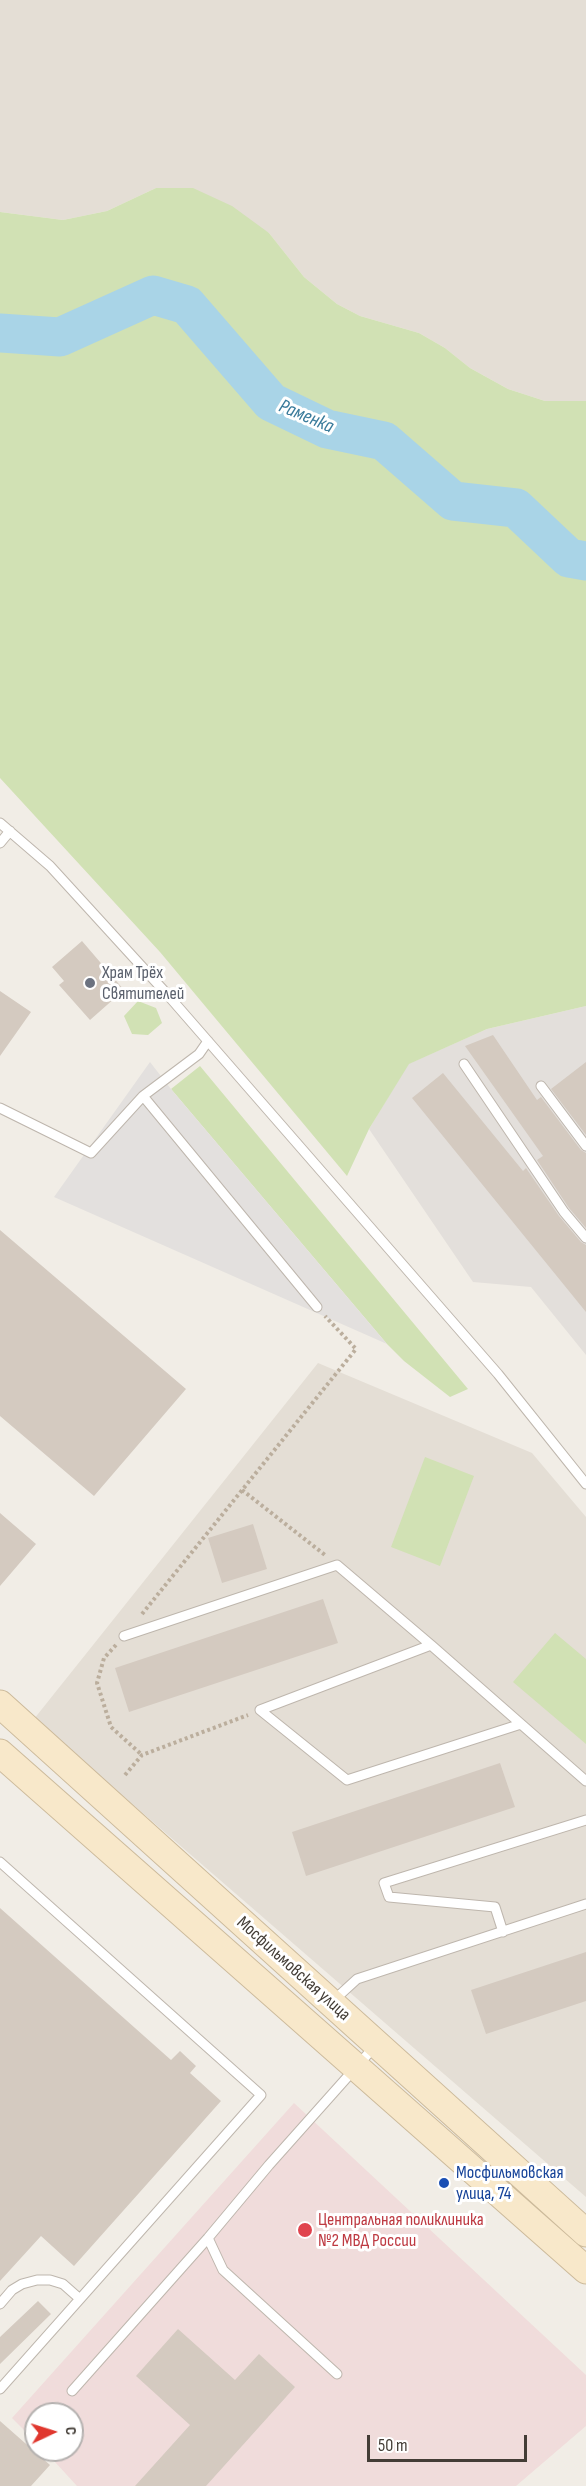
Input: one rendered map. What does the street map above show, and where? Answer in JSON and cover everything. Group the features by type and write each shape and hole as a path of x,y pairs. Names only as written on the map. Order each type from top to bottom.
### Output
{"main road":[{"name":"Мосфильмовская улица","path":"0,1704 586,2233"},
{"name":"Мосфильмовская улица","path":"0,1753 586,2270"}],"lane":[{"path":"0,823 50,866 208,1041 498,1374 586,1484"},
{"path":"0,843 10,831"},
{"path":"0,1108 91,1153 143,1096 199,1054 208,1041"},
{"path":"464,1064 564,1212 586,1238"},
{"path":"541,1086 586,1146"},
{"path":"143,1096 317,1307"},
{"path":"124,1636 338,1565 586,1781"},
{"path":"260,1710 431,1646"},
{"path":"260,1710 347,1780 521,1724"},
{"path":"503,1932 495,1906 389,1897 384,1884 586,1820"},
{"path":"0,1862 261,2095 0,2389"},
{"path":"332,2003 357,1979 586,1905"},
{"path":"72,2391 377,2044"},
{"path":"208,2238 223,2270 337,2373"},
{"path":"0,2304 12,2290 22,2284 37,2280 50,2280 63,2284 80,2299"}],"path":[{"path":"142,1755 111,1727 97,1683 105,1658 356,1349 317,1307"},
{"path":"242,1490 338,1565"},
{"path":"125,1775 142,1755 260,1710"}],"shaded area":[{"path":"0,0 586,0 586,401 545,401 508,389 470,368 445,348 419,333 360,316 337,304 304,277 269,233 156,188 107,211 63,220 0,212"},
{"path":"586,1006 586,1355 531,1287 473,1282 369,1129 408,1064 487,1029"},
{"path":"150,1062 171,1089 387,1344 54,1197"},
{"path":"318,1363 532,1453 586,1517 586,2197 34,1719"},
{"name":"Центральная поликлиника №2 МВД России","path":"294,2103 586,2375 586,2426 516,2486 77,2486 55,2462 84,2462 84,2402 26,2402"},
{"name":"Центральная поликлиника №2 МВД России","path":"24,2405 24,2430 12,2418"}],"green space":[{"path":"156,188 193,188 232,206 269,233 304,277 337,304 360,316 419,333 445,348 470,368 508,389 545,401 586,401 586,1006 487,1029 409,1064 369,1129 347,1176 160,952 0,778 0,212 63,220 107,211"},
{"path":"138,1001 156,1008 162,1023 148,1035 132,1034 124,1016"},
{"path":"200,1066 468,1389 450,1397 404,1361 387,1344 171,1089"},
{"path":"425,1457 474,1476 440,1566 391,1547"},
{"path":"555,1633 586,1659 586,1744 513,1682"}],"building":[{"name":"Храм Трёх Святителей","path":"82,941 124,990 90,1020 59,985 64,981 52,967"},
{"path":"0,991 31,1012 0,1056"},
{"path":"493,1035 537,1100 541,1097 581,1150 586,1153 586,1228 569,1208 537,1160 543,1156 465,1046"},
{"path":"586,1062 586,1135 551,1089"},
{"path":"443,1073 523,1171 526,1168 559,1216 586,1245 586,1312 412,1098"},
{"path":"0,1230 186,1389 94,1496 0,1416"},
{"path":"0,1513 36,1544 0,1586"},
{"path":"253,1524 267,1569 222,1583 208,1538"},
{"path":"323,1599 338,1643 129,1712 115,1668"},
{"path":"500,1763 515,1807 306,1876 292,1832"},
{"path":"0,1908 171,2060 180,2051 196,2066 190,2073 221,2101 74,2266 41,2236 0,2281"},
{"path":"586,1952 586,2001 486,2034 471,1990"},
{"path":"38,2301 51,2314 0,2364 0,2337"},
{"path":"178,2329 235,2380 259,2354 295,2387 206,2486 135,2486 190,2425 136,2376"},
{"path":"0,2421 24,2442 24,2462 47,2462 50,2465 31,2486 0,2486"}],"waterway":[{"name":"Раменка","path":"0,333 60,337 153,295 187,305 271,402 327,429 384,441 453,501 516,508 569,558 586,561"}],"place":[{"name":"Храм Трёх Святителей","path":"90,983"},
{"name":"Мосфильмовская улица, 74","path":"444,2183"},
{"name":"Центральная поликлиника №2 МВД России","path":"305,2230"}]}
